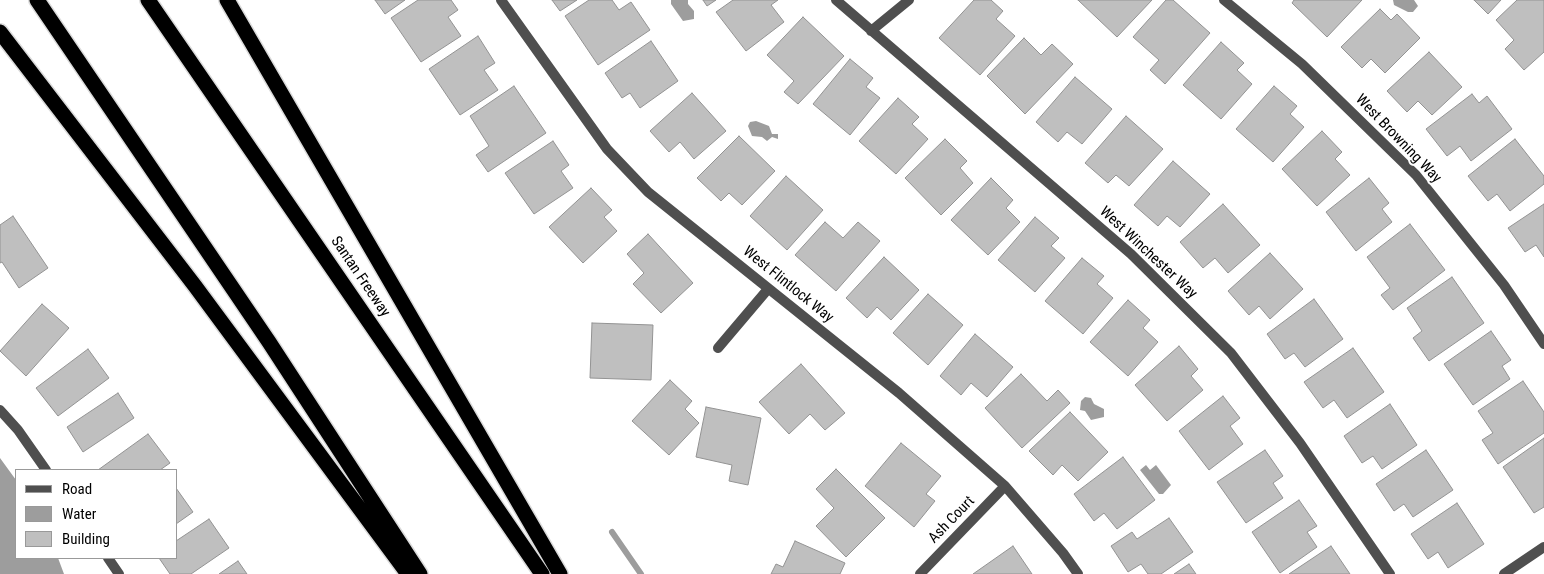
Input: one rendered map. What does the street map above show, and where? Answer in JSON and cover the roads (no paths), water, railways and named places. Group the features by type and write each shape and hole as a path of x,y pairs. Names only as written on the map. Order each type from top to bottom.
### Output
{"highway":[{"path":"37,0 269,342 420,574"},
{"name":"Santan Freeway","path":"148,0 542,574"},
{"path":"227,0 560,574"},
{"path":"0,32 195,286 408,574"}],"street":[{"name":"West Flintlock Way","path":"501,0 607,149 648,192 899,393 1005,486 1063,553 1078,574"},
{"name":"West Winchester Way","path":"836,0 1131,254 1231,353 1300,443 1390,574"},
{"path":"871,31 909,0"},
{"name":"West Browning Way","path":"1224,0 1302,64 1416,175 1504,285 1544,344"},
{"path":"718,348 768,289"},
{"path":"0,410 18,430 45,469"},
{"name":"Ash Court","path":"920,574 1005,486"},
{"path":"1504,574 1544,547"},
{"path":"109,559 119,574"}],"water":[{"path":"671,0 688,0 688,4 694,11 694,19 683,21 671,4"},
{"path":"1393,0 1414,0 1418,6 1413,12 1408,12 1394,5"},
{"path":"756,121 769,126 772,134 778,134 778,139 772,137 767,141 762,137 752,136 748,126 750,122"},
{"path":"1085,397 1091,398 1094,404 1104,409 1104,417 1091,420 1085,411 1080,410 1081,401"},
{"path":"0,458 15,479 15,559 58,559 64,574 0,574"},
{"path":"1146,465 1150,470 1156,465 1171,485 1163,494 1159,494 1140,470"}],"waterway":[{"path":"612,532 641,574"}]}
